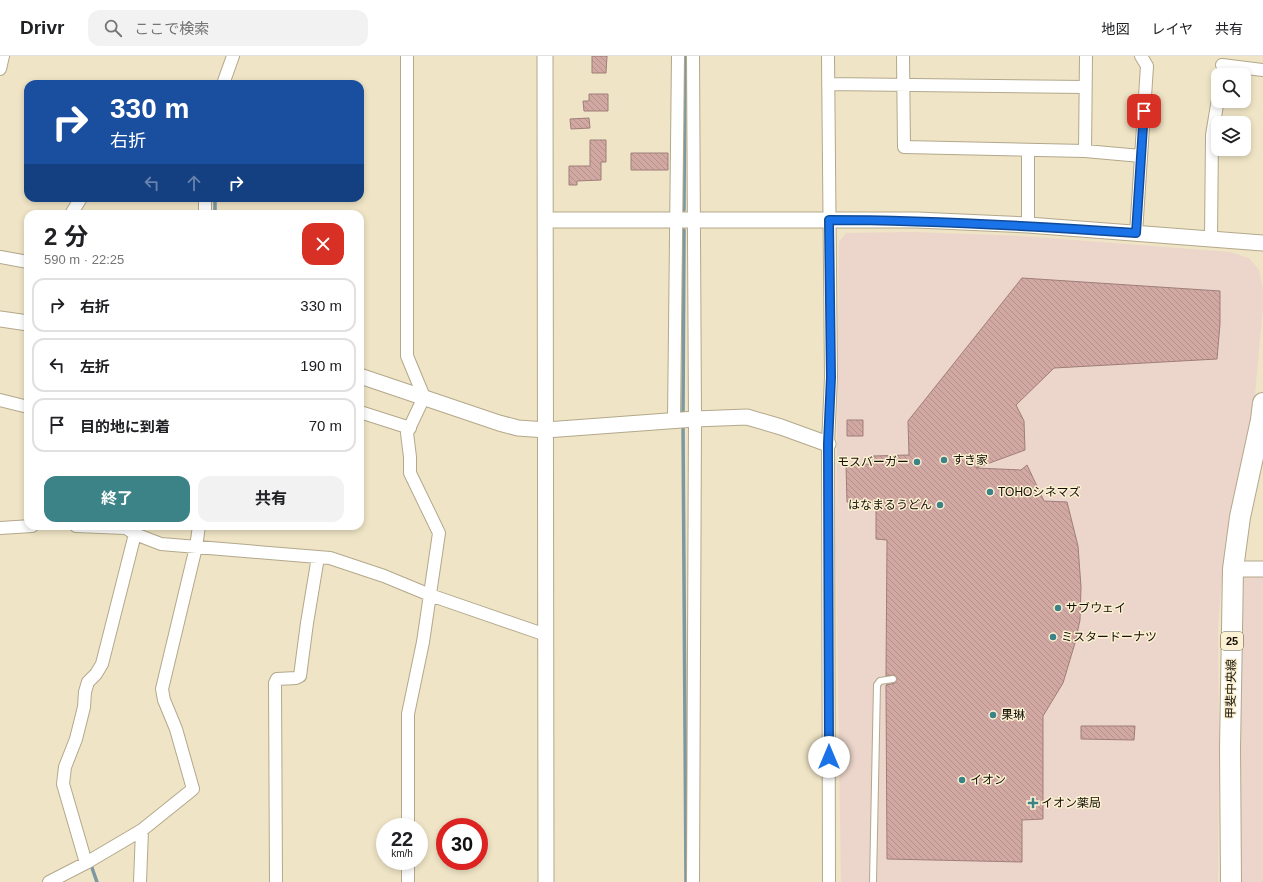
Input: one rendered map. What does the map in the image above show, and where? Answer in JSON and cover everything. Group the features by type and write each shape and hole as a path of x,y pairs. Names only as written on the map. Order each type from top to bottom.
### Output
{"main road":[{"name":"甲斐中央線","path":"1231,882 1230,749 1233,569 1240,517 1262,414"}],"street":[{"path":"0,69 3,56"},
{"path":"224,80 233,56"},
{"path":"407,56 407,356 424,397 408,432 410,473 439,533 423,642 408,714 408,818"},
{"path":"545,56 546,882"},
{"path":"674,420 678,56"},
{"path":"693,56 695,419 693,882"},
{"path":"828,56 831,377 828,444 829,882"},
{"path":"904,56 904,147 1085,151 1141,156"},
{"path":"1085,151 1086,56"},
{"path":"1136,233 1147,66 1141,56"},
{"path":"1222,65 1263,70"},
{"path":"828,84 1085,87"},
{"path":"1211,239 1212,135 1217,108"},
{"path":"1028,150 1028,225"},
{"path":"546,220 917,220 1028,225 1263,242"},
{"path":"0,257 24,261"},
{"path":"0,319 24,322"},
{"path":"364,377 518,428 546,430 747,416 828,444"},
{"path":"0,400 24,406"},
{"path":"364,413 410,428"},
{"path":"0,528 24,526"},
{"path":"86,863 63,784 65,767 76,739 84,707 85,692 88,682 96,674 102,664 129,530"},
{"path":"131,530 161,544 330,558 384,576 430,595 546,635"},
{"path":"49,882 86,863 142,830 193,789 176,728 164,700 162,689 196,548 198,530"},
{"path":"276,882 275,683 277,679 296,678 300,676 318,557"},
{"path":"1233,569 1263,569"},
{"path":"140,882 142,830"},
{"path":"408,870 408,882"}],"lane":[{"path":"873,882 877,685 880,681 893,679"}],"shaded area":[{"path":"911,232 1022,236 1230,252 1249,258 1259,270 1263,289 1263,307 1254,405 1225,543 1218,628 1218,882 841,882 836,553 839,242 846,233"},
{"path":"1233,569 1263,569 1263,882 1231,882"}],"building":[{"path":"592,56 607,56 606,73 592,73"},
{"path":"589,94 608,94 608,111 584,111 583,101 589,101"},
{"path":"589,118 590,128 571,129 570,119"},
{"path":"590,140 606,140 606,162 601,162 601,180 577,181 577,185 569,185 569,166 590,166"},
{"path":"631,153 668,153 668,170 631,170"},
{"path":"1022,278 1220,291 1220,324 1217,359 1054,368 1016,405 1024,421 1025,450 976,468 1021,470 1027,465 1044,501 1067,502 1078,546 1081,587 1080,620 1075,643 1063,683 1043,716 1043,819 1022,820 1022,862 887,859 886,685 895,683 897,679 894,675 886,676 887,540 876,539 876,505 873,505 873,502 847,502 846,465 873,464 873,456 909,455 908,421"},
{"path":"847,420 863,420 863,436 847,436"},
{"path":"1081,726 1135,726 1134,740 1081,739"}],"waterway":[{"path":"684,210 685,56"},
{"path":"215,202 215,210"},
{"path":"683,417 684,230"},
{"path":"683,423 686,882"},
{"path":"140,535 141,530"},
{"path":"91,865 97,882"}],"place":[{"name":"すき家","path":"944,460"},
{"name":"モスバーガー","path":"917,462"},
{"name":"TOHOシネマズ","path":"990,492"},
{"name":"はなまるうどん","path":"940,505"},
{"name":"サブウェイ","path":"1058,608"},
{"name":"ミスタードーナツ","path":"1053,637"},
{"name":"果琳","path":"993,715"},
{"name":"イオン","path":"962,780"},
{"name":"イオン薬局","path":"1033,803"}],"route":[{"path":"829,757 828,444 831,377 829,220 917,220 1028,225 1136,233 1144,111"}]}
